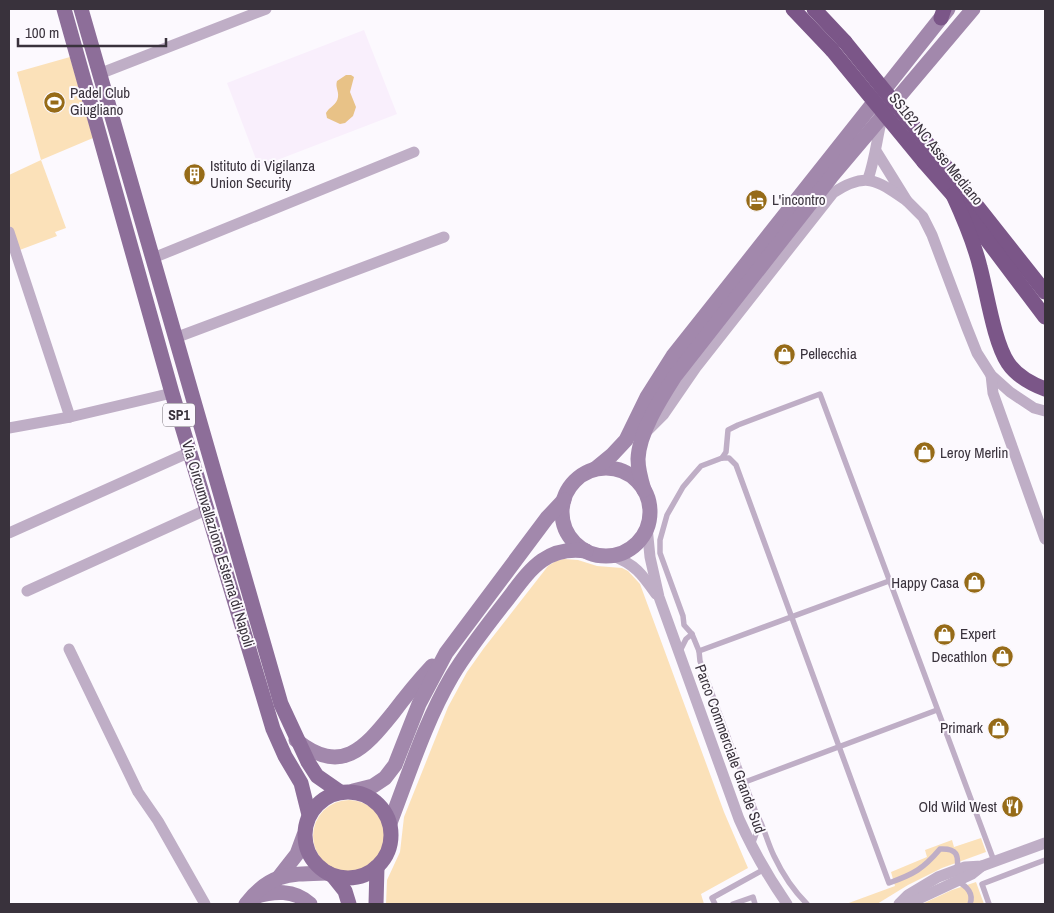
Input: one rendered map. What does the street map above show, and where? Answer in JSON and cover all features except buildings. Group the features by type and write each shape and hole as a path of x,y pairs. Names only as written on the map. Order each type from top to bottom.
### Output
{"highway":[{"name":"SS162 NC Asse Mediano","path":"793,9 839,46"},
{"name":"SS162 NC Asse Mediano","path":"814,9 839,46 930,158 1038,278 1045,292"},
{"name":"SS162 NC Asse Mediano","path":"930,158 953,196 1045,317"},
{"path":"953,196 973,239 998,342 1008,363 1019,374 1045,389"}],"main road":[{"name":"Via Circumvallazione Esterna di Napoli","path":"64,9 172,393 273,729 285,756 301,783 309,815"},
{"name":"Via Circumvallazione Esterna di Napoli","path":"80,9 281,704 296,740 317,776 346,792"},
{"path":"390,823 433,714 452,677 475,641 530,571 545,557 559,551 573,549 598,555 611,555 623,552 642,538 650,514 649,502 639,471 638,457 645,432 657,404 675,376 831,176 972,9"},
{"path":"586,551 574,542 566,530 562,515 564,500 568,490 575,481 595,469 626,440 647,397 673,356 944,12"},
{"path":"595,469 609,468 623,471 635,479 644,490"},
{"path":"279,877 297,854 309,815 316,804 327,796 374,786 390,772 395,765 419,704 446,653 547,518 564,500"},
{"path":"296,740 315,754 326,757 337,757 356,752 372,739 421,677 446,653"},
{"path":"248,901 264,886 279,877 296,874 356,878 368,874 377,867 385,858 390,847 390,823 385,811 376,802 365,795 346,792"},
{"path":"304,835 306,848 312,860 321,870 331,875 345,891 349,904"},
{"path":"376,904 377,867"},
{"path":"248,901 269,893 288,892 303,897 310,904"}],"street":[{"path":"99,74 266,9"},
{"path":"868,179 876,151 877,136 884,114"},
{"path":"876,151 907,201"},
{"path":"153,258 414,152"},
{"path":"645,432 664,414 703,359 833,194 849,183 868,179 888,188 907,201 923,217 932,235 977,353 990,375 1002,418 1045,539"},
{"path":"9,232 70,417"},
{"path":"175,338 444,237"},
{"path":"990,375 1010,392 1034,408 1045,411"},
{"path":"9,428 70,417 172,393"},
{"path":"9,533 190,452"},
{"path":"27,591 208,510"},
{"name":"Parco Commerciale Grande Sud","path":"647,527 649,551 659,597 739,819 763,870 787,904"},
{"name":"Parco Commerciale Grande Sud","path":"611,555 626,560 639,570 659,597"},
{"path":"69,649 138,792 158,821 205,904"},
{"path":"899,904 908,895 938,877 972,874 982,866 1043,845"},
{"path":"903,904 912,902 957,875"}],"lane":[{"path":"722,458 726,452 728,430 820,394 994,862"},
{"path":"807,904 785,875 774,856 762,822 756,813 700,661 699,651 692,634 684,625 683,616 659,547 667,515 683,487 701,466 722,458 728,458 736,466 889,882 914,874 927,865 940,849 949,848 955,852 958,859 957,875 970,892 972,899 970,904"},
{"path":"699,651 890,581"},
{"path":"671,631 684,625"},
{"path":"679,652 686,639 692,634"},
{"path":"745,782 938,710"},
{"path":"751,847 756,834 756,813"},
{"path":"989,904 982,884 1045,860"},
{"path":"714,904 712,898 763,870"},
{"path":"733,904 753,897 755,904"}],"shaded area":[{"path":"364,30 397,114 259,167 227,83"},
{"name":"Padel Club Giugliano","path":"70,57 93,138 41,160 17,72"},
{"path":"346,75 354,77 350,92 356,107 353,116 345,123 340,124 327,118 326,113 337,100 337,81"},
{"path":"41,160 66,228 55,232 57,236 17,251 9,226 9,175"},
{"path":"564,559 578,560 597,566 622,568 628,571 640,584 724,812 748,868 701,894 704,904 386,904 387,880 400,852 404,817 448,707 467,672 484,648 548,566"},
{"path":"349,800 369,806 379,816 385,836 379,856 369,866 349,872 329,866 319,856 313,836 319,816 329,806"},
{"path":"981,838 986,852 942,868 908,885 877,904 846,904 895,886 891,872 927,857 925,850 952,840 954,847"},
{"path":"976,882 984,904 922,904 952,890"}],"place":[{"name":"Padel Club Giugliano","path":"54,102"},
{"name":"Istituto di Vigilanza Union Security","path":"194,175"},
{"name":"L'incontro","path":"756,200"},
{"name":"Pellecchia","path":"784,354"},
{"name":"Leroy Merlin","path":"924,453"},
{"name":"Happy Casa","path":"975,583"},
{"name":"Expert","path":"944,634"},
{"name":"Decathlon","path":"1003,657"},
{"name":"Primark","path":"999,728"},
{"name":"Old Wild West","path":"1013,807"}]}
